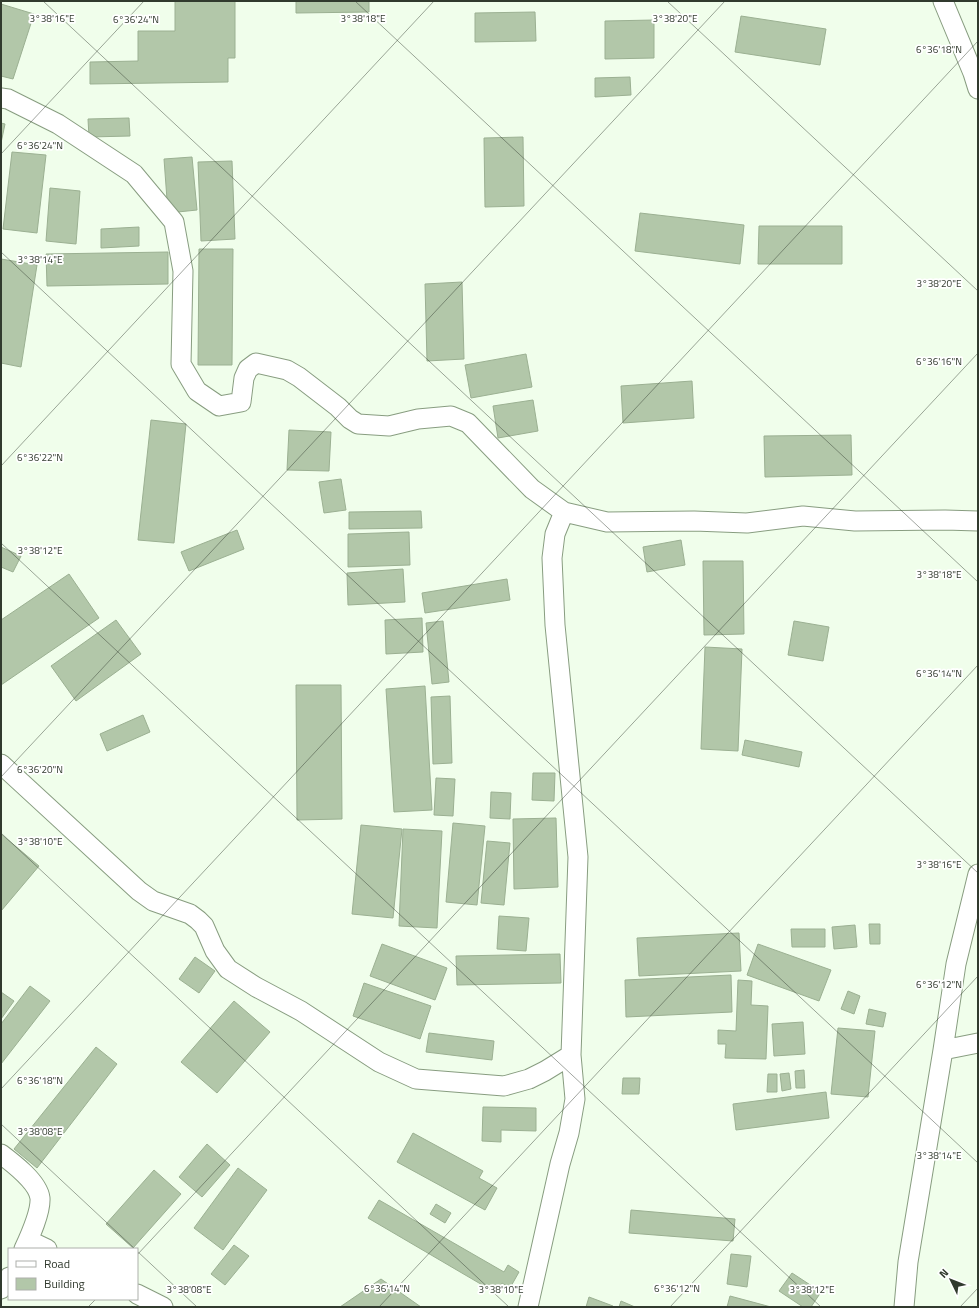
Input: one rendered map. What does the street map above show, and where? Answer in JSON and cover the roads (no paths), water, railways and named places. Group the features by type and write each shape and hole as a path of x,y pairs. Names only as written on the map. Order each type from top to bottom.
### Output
{"street":[{"path":"943,1 973,73 978,89"},
{"path":"1,98 8,99 58,124 134,174 174,222 183,271 181,364 197,391 219,406 241,402 244,378 248,369 256,363 287,370 299,377 358,424 389,426 418,419 451,416 468,423 532,489 564,512 607,522 694,521 747,523 803,516 855,521 978,521"},
{"path":"528,1307 560,1164 569,1133 575,1099 571,1055 578,857 555,624 552,558 555,534 564,512"},
{"path":"1,764 139,891 153,901 190,914 198,920 204,926 215,952 228,969 256,987 301,1011 379,1062 416,1079 504,1086 529,1079 546,1071 571,1055"},
{"path":"904,1307 908,1262 956,964 978,874"},
{"path":"943,1050 978,1043"},
{"path":"1,1154 16,1166 34,1185 40,1197 39,1209 26,1244 43,1248"},
{"path":"1,1289 8,1278"},
{"path":"138,1294 163,1307"}]}
